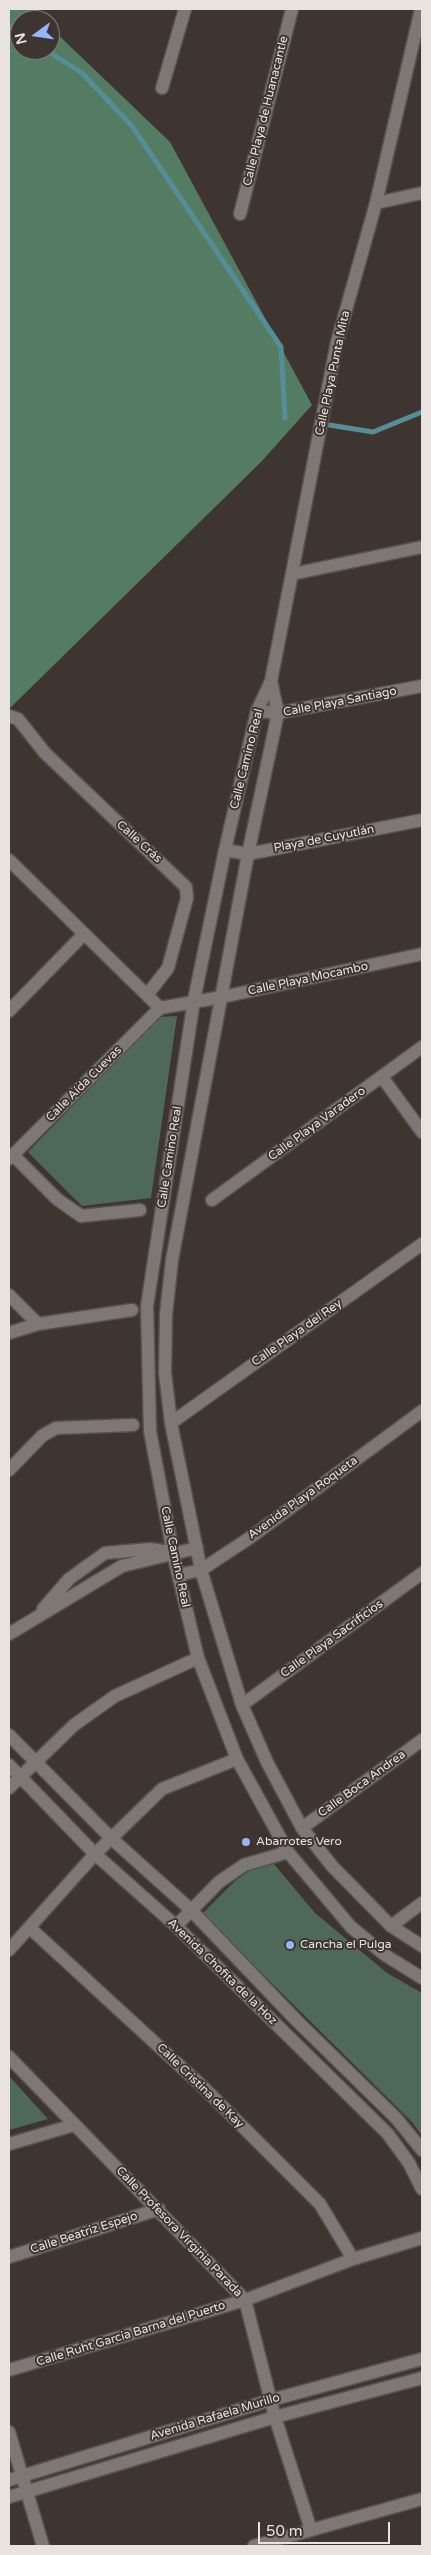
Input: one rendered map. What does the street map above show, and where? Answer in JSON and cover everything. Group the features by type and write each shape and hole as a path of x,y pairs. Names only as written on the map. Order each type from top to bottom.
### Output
{"street":[{"path":"162,88 185,9"},
{"name":"Calle Playa de Huanacantle","path":"240,214 292,9"},
{"name":"Calle Playa Punta Mita","path":"271,681 337,342 376,203 421,9"},
{"path":"376,203 422,193"},
{"path":"292,574 422,547"},
{"name":"Calle Camino Real","path":"271,681 258,711 225,850 194,1000 147,1306 150,1431 173,1553 198,1658 237,1759 288,1852 350,1927 385,1955 422,1978"},
{"name":"Calle Camino Real","path":"271,681 278,713 248,854 178,1226 168,1296 165,1373 172,1423 201,1570 242,1705 267,1762 302,1828 332,1866 391,1926 422,1946"},
{"name":"Calle Playa Santiago","path":"258,711 278,713 422,686"},
{"name":"Calle Crás","path":"9,716 18,718 45,753 186,887 187,898 168,968 147,995"},
{"name":"Playa de Cuyutlán","path":"225,850 248,854 422,820"},
{"path":"9,861 160,1008"},
{"path":"9,1011 84,934"},
{"name":"Calle Playa Mocambo","path":"160,1008 194,1000 222,997 422,954"},
{"name":"Calle Aída Cuevas","path":"11,1157 160,1008"},
{"name":"Calle Playa Varadero","path":"212,1200 422,1047"},
{"path":"382,1077 422,1132"},
{"path":"11,1157 57,1199 82,1216 140,1210"},
{"name":"Calle Playa del Rey","path":"172,1423 422,1244"},
{"path":"9,1295 38,1324"},
{"path":"9,1333 38,1324 132,1310"},
{"name":"Avenida Playa Roqueta","path":"178,1575 201,1570 251,1537 422,1411"},
{"path":"9,1470 42,1436 56,1428 133,1425"},
{"path":"9,1634 122,1566 197,1548"},
{"path":"36,1617 69,1579 105,1553 150,1549 173,1553"},
{"name":"Calle Playa Sacrificios","path":"242,1705 422,1573"},
{"path":"9,1788 74,1725 115,1696 198,1658"},
{"name":"Avenida Chofita de la Hoz","path":"9,1735 111,1838 190,1909 297,2021 396,2118 422,2150"},
{"name":"Calle Boca Andrea","path":"302,1828 422,1740"},
{"path":"9,1950 95,1854 162,1789 237,1759"},
{"name":"Avenida Chofita de la Hoz","path":"9,1765 95,1854 176,1926 388,2134 409,2163 422,2189"},
{"path":"176,1926 190,1909 219,1882 244,1865 288,1852"},
{"path":"391,1926 422,1903"},
{"name":"Calle Cristina de Kay","path":"30,1928 204,2088 320,2204 353,2259"},
{"path":"285,2034 297,2021"},
{"name":"Calle Profesora Virginia Parada","path":"9,2056 245,2300 270,2400 312,2530"},
{"path":"9,2144 74,2125"},
{"name":"Calle Beatriz Espejo","path":"9,2257 159,2209"},
{"name":"Calle Ruht García Barna del Puerto","path":"9,2370 245,2300 353,2259 422,2238"},
{"name":"Avenida Rafaela Murillo","path":"9,2480 270,2400 422,2359"},
{"name":"Avenida Rafaela Murillo","path":"9,2496 275,2417 422,2378"},
{"path":"9,2432 43,2546"},
{"path":"254,2546 422,2499"}],"green space":[{"path":"9,9 31,9 10,10 10,60 60,60 60,37 170,142 312,405 261,462 9,709"},
{"path":"177,1016 151,1198 82,1206 28,1152 159,1017"},
{"path":"268,1857 315,1913 387,1973 422,1993 422,2136 412,2122 202,1914 235,1881"},
{"path":"9,2076 48,2119 9,2130"}],"waterway":[{"path":"60,59 82,73 132,126 281,347 285,418"},
{"path":"323,424 373,432 422,412"}],"place":[{"name":"Abarrotes Vero","path":"246,1842"},
{"name":"Cancha el Pulga","path":"290,1945"}]}
